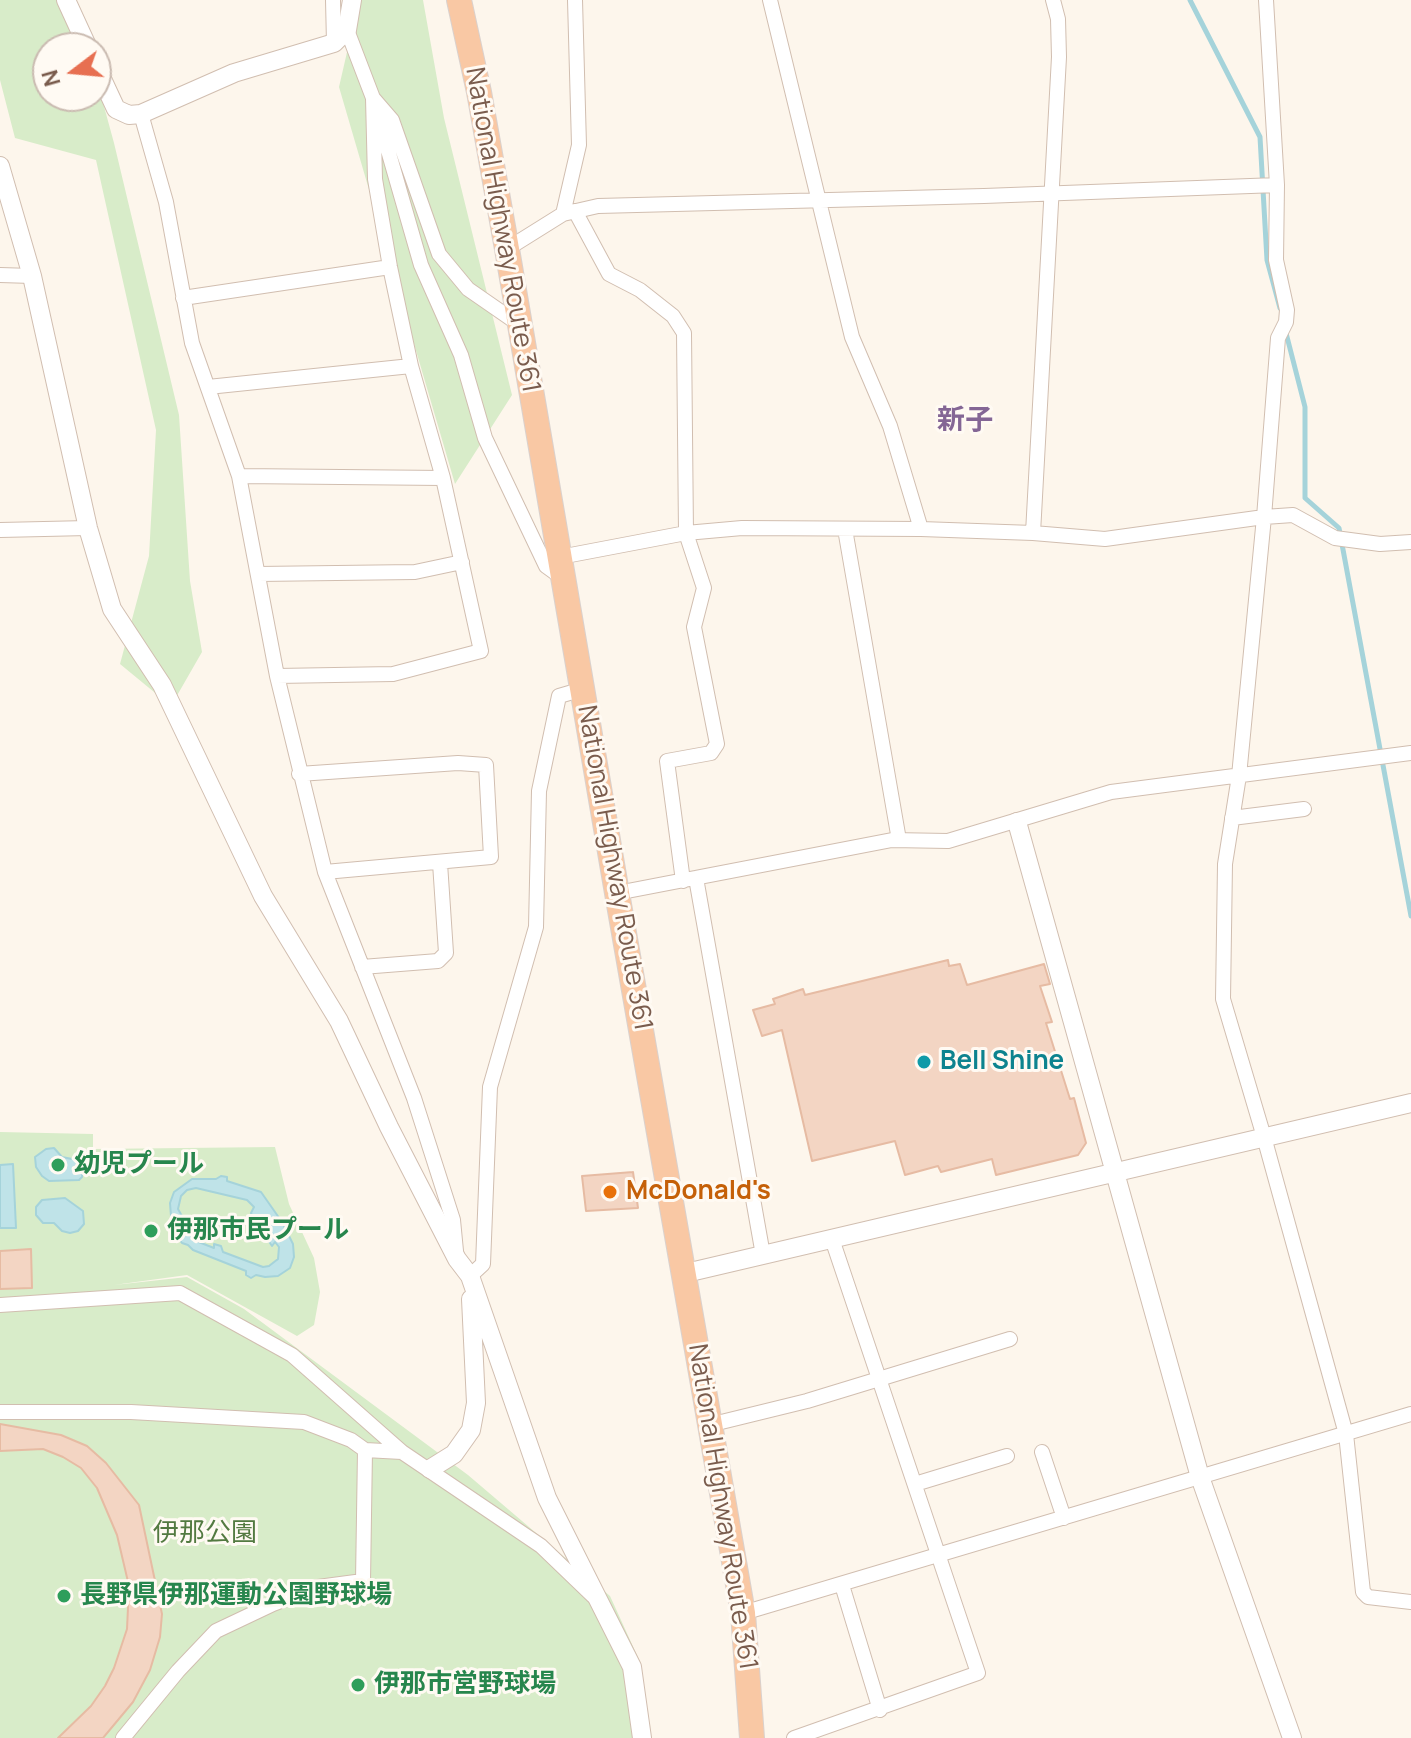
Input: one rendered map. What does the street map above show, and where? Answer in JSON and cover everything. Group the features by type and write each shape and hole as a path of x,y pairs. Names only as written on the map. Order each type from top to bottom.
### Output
{"highway":[{"name":"National Highway Route 361","path":"459,0 507,249 617,893 686,1273 709,1425 743,1613 752,1738"}],"street":[{"path":"66,0 81,32"},
{"path":"333,0 341,36 373,98 421,265 461,355 485,438 546,566 562,568 686,533 742,528 921,529 1105,539 1293,515 1339,538 1380,544 1411,542"},
{"path":"341,36 352,0"},
{"path":"575,0 579,145 569,213 609,274 640,290 662,307 673,316 684,333 686,533 704,588 694,627 717,744 711,753 667,761 763,1255"},
{"path":"770,0 852,337 890,426 921,529"},
{"path":"1033,533 1059,57 1058,19 1053,0"},
{"path":"1266,0 1268,185 1276,260 1287,310 1276,354 1239,776 1225,864 1223,999 1346,1434 1363,1592 1368,1597 1411,1602"},
{"path":"112,100 116,109 129,115 141,114 234,73 341,36"},
{"path":"277,676 393,674 481,651 443,478 411,366 390,267 375,179 373,98"},
{"path":"373,98 392,120 439,254 468,289 520,325"},
{"path":"141,114 166,202 192,343 239,476 277,676 325,872 419,1113 453,1220 457,1259"},
{"path":"0,166 32,276 88,528 112,609 162,685 263,896 339,1021 389,1127 457,1259 470,1276 547,1498 632,1667 642,1738"},
{"path":"507,249 569,213 598,206 1268,185"},
{"path":"183,298 390,267"},
{"path":"0,275 32,276"},
{"path":"208,387 411,366"},
{"path":"239,476 443,478"},
{"path":"0,530 88,528"},
{"path":"845,529 899,840"},
{"path":"258,574 415,572 462,562"},
{"path":"430,1469 454,1454 471,1430 476,1403 470,1276 483,1264 490,1087 536,927 539,791 559,696 583,689"},
{"path":"617,893 899,840 948,841 1111,792 1411,753"},
{"path":"299,774 458,763 486,765 491,857 325,872"},
{"path":"1232,818 1304,809"},
{"path":"1017,822 1200,1477 1292,1738"},
{"path":"362,967 438,961 446,953 440,863"},
{"path":"686,1273 1411,1103"},
{"path":"794,1738 978,1673 832,1239"},
{"path":"0,1305 180,1293 292,1355 402,1452 541,1546 600,1601"},
{"path":"709,1425 807,1401 1010,1339"},
{"path":"0,1412 131,1412 304,1422 351,1440 365,1450 402,1452"},
{"path":"743,1613 1411,1414"},
{"path":"123,1738 178,1671 216,1631 318,1587 363,1581 365,1450"},
{"path":"1042,1452 1064,1518"},
{"path":"915,1484 1007,1456"},
{"path":"842,1585 880,1710"}],"green space":[{"path":"0,0 76,0 84,32 32,32 32,112 106,112 179,415 190,581 202,652 171,706 120,664 149,556 156,430 96,160 15,138 0,80"},
{"path":"359,0 423,0 444,118 512,395 455,484 339,87"},
{"name":"伊那公園","path":"0,1132 93,1134 93,1149 275,1147 289,1204 314,1258 320,1292 314,1325 297,1336 187,1275 114,1285 187,1277 244,1309 468,1475 610,1596 641,1664 651,1738 0,1738"}],"water":[{"name":"幼児プール","path":"54,1148 62,1157 77,1160 82,1167 79,1180 49,1181 42,1176 36,1167 35,1157 46,1149"},
{"path":"13,1164 16,1228 0,1228 0,1165"},
{"path":"227,1177 227,1181 261,1192 293,1244 294,1257 290,1268 278,1276 256,1275 251,1278 246,1271 182,1243 176,1235 180,1233 171,1216 170,1203 174,1192 192,1179","holes":["196,1188 247,1200 254,1207 251,1213 254,1220 258,1216 267,1228 264,1234 272,1246 275,1242 279,1247 278,1259 269,1266 263,1267 223,1252 221,1246 214,1244 214,1248 196,1241 178,1209 181,1196 187,1190"]},
{"path":"65,1198 83,1211 84,1224 78,1231 62,1231 54,1223 43,1223 36,1215 36,1207 42,1200"}],"building":[{"name":"Bell Shine","path":"948,960 949,966 960,964 967,985 1044,964 1050,984 1040,986 1052,1022 1046,1023 1070,1099 1074,1098 1086,1143 1078,1155 996,1175 992,1159 941,1172 938,1166 905,1175 895,1141 812,1161 782,1030 762,1036 753,1010 775,1004 773,999 803,989 805,995"},
{"name":"McDonald's","path":"633,1172 638,1208 586,1211 582,1176"},
{"path":"31,1249 32,1288 0,1289 0,1251"},
{"path":"0,1424 61,1435 87,1446 106,1463 139,1505 162,1614 160,1637 150,1670 133,1702 103,1738 58,1738 91,1706 105,1686 127,1629 129,1586 117,1535 97,1488 81,1468 43,1449 0,1451"}],"waterway":[{"path":"1190,0 1260,137 1267,260 1280,308"},
{"path":"1285,329 1305,407 1305,498 1339,528 1411,916"}],"place":[{"name":"Bell Shine","path":"924,1062"},
{"name":"幼児プール","path":"58,1165"},
{"name":"McDonald's","path":"610,1192"},
{"name":"伊那市民プール","path":"151,1231"},
{"name":"長野県伊那運動公園野球場","path":"64,1596"},
{"name":"伊那市営野球場","path":"358,1685"}],"district":[{"name":"新子","path":"965,421"}]}
